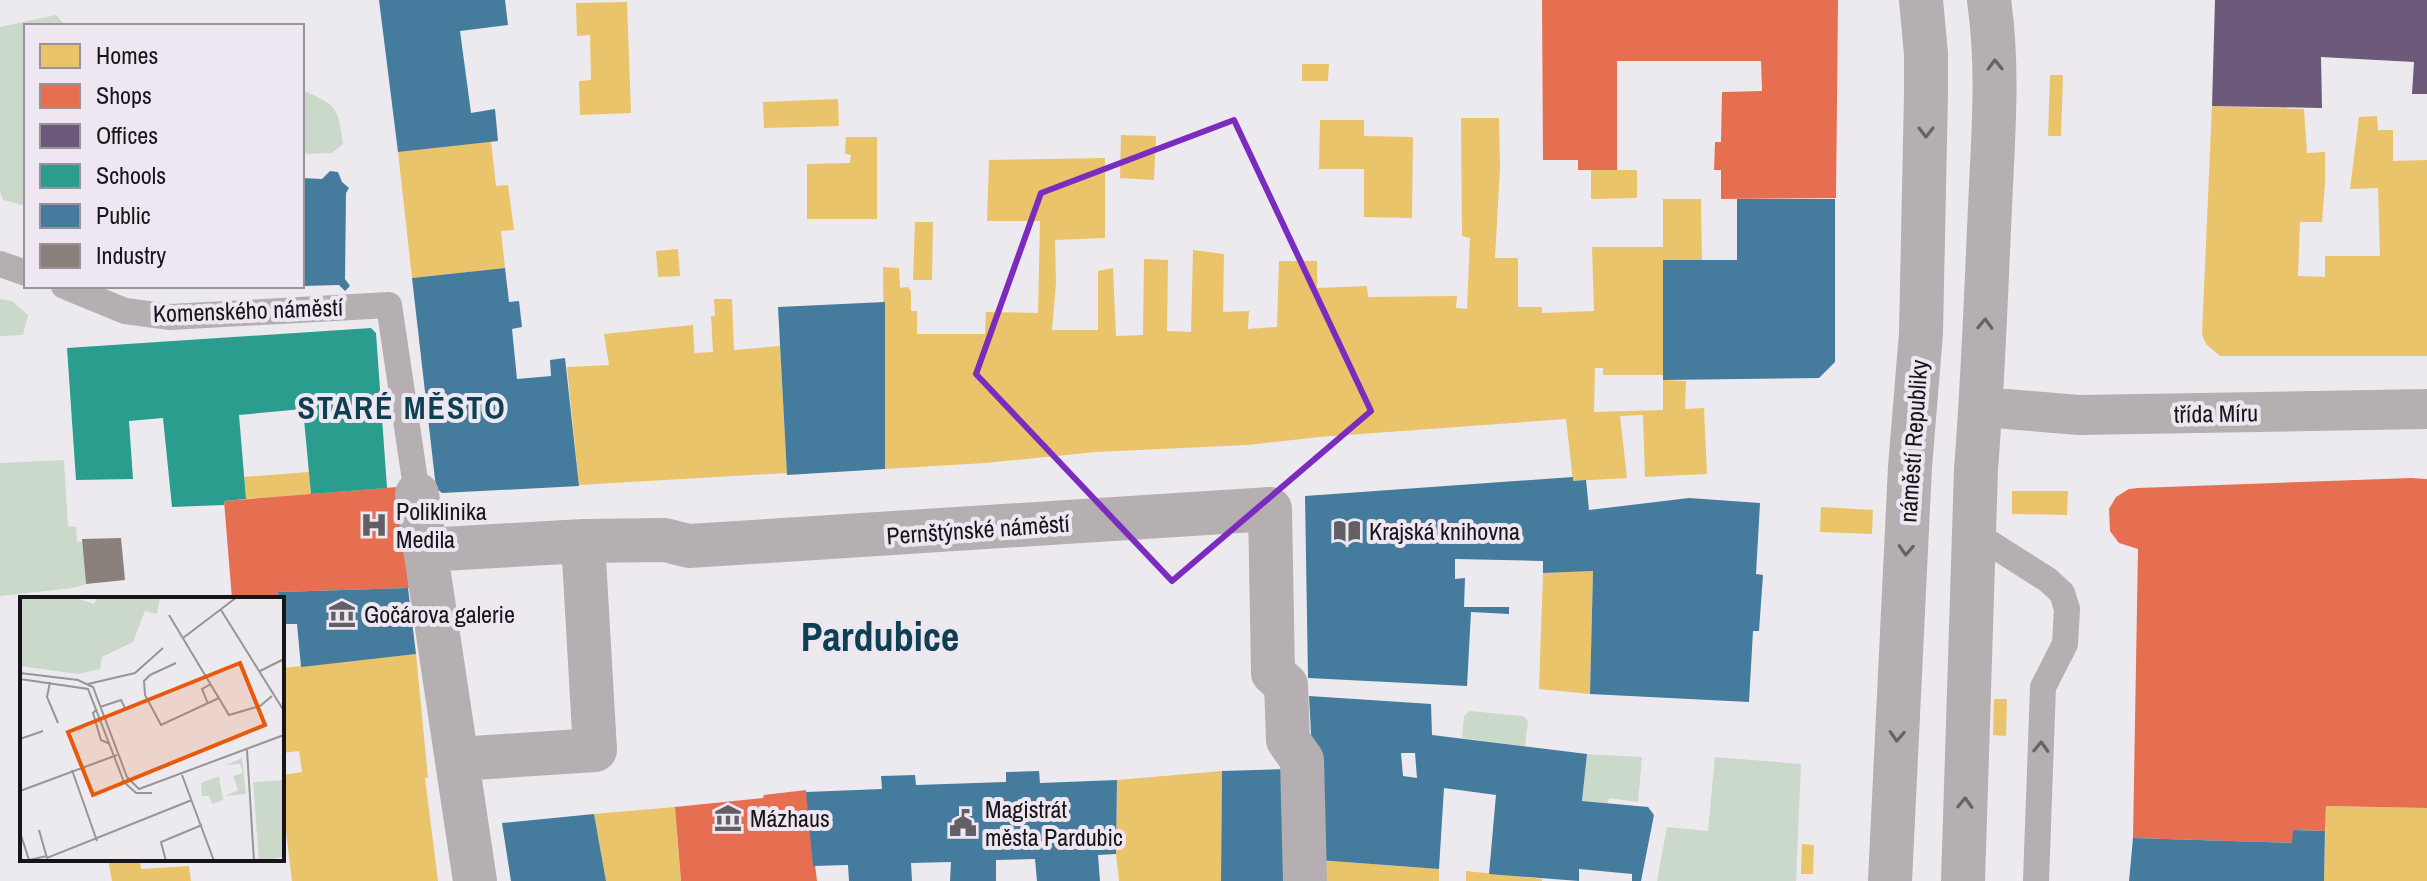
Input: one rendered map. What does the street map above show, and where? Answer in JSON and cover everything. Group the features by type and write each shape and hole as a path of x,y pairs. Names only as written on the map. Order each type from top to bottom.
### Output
{"street":[{"name":"náměstí Republiky","path":"1890,881 1910,467 1921,333 1926,80 1921,0"},
{"path":"1963,881 1974,533 1994,406 1995,89 1989,0"},
{"path":"1921,333 1956,386 1966,395 1994,406"},
{"name":"třída Míru","path":"1994,406 2079,415 2427,409"},
{"path":"417,494 475,881"},
{"name":"Pernštýnské náměstí","path":"425,550 583,541 665,540 703,546 1270,509 1273,673 1286,685 1288,740 1302,760 1305,881"},
{"path":"458,759 595,750 583,541"}],"lane":[{"path":"0,264 24,272"},
{"name":"Komenského náměstí","path":"69,288 125,311 170,317 389,305 417,494"},
{"path":"1974,533 2048,580 2062,593 2067,609 2065,644 2043,687 2036,881"}],"highlighted area":[{"path":"1234,120 1371,411 1172,581 976,374 1041,193"}],"green space":[{"path":"56,15 64,24 24,24 22,205 3,200 0,191 0,27"},
{"path":"304,91 329,104 337,114 343,144 332,153 304,154"},
{"path":"0,299 12,301 28,315 23,335 0,336"},
{"path":"64,460 68,526 76,527 77,541 82,542 86,584 0,596 0,463"},
{"path":"1470,711 1523,716 1528,721 1525,746 1462,738 1464,716"},
{"path":"1587,754 1642,757 1638,802 1609,798 1608,803 1582,801"},
{"path":"1715,757 1801,764 1796,881 1657,881 1667,827 1708,831"}],"building: Homes":[{"path":"627,2 631,113 580,115 579,81 591,80 590,35 577,36 576,3"},
{"path":"1302,64 1329,64 1328,81 1302,81"},
{"path":"2050,75 2063,75 2061,136 2048,136"},
{"path":"838,99 839,126 764,128 763,102"},
{"path":"2212,106 2304,109 2307,153 2325,152 2325,184 2322,222 2300,222 2298,276 2325,277 2325,256 2380,256 2378,188 2350,189 2359,117 2377,116 2378,130 2393,130 2393,161 2427,160 2427,356 2220,356 2206,344 2202,334"},
{"path":"1461,118 1499,118 1500,168 1495,258 1518,258 1518,307 1542,307 1542,313 1594,311 1592,247 1663,247 1663,199 1701,199 1702,260 1663,260 1663,375 1603,375 1603,368 1595,368 1594,412 1663,410 1663,380 1686,381 1685,409 1704,408 1707,474 1645,477 1643,415 1620,416 1627,478 1573,481 1566,419 1247,445 1096,452 885,469 883,267 899,268 900,288 908,287 911,291 911,311 917,311 917,334 985,334 986,312 1038,313 1040,221 987,221 989,160 1105,158 1105,238 1055,240 1056,283 1052,330 1098,330 1098,271 1113,268 1116,336 1143,335 1144,259 1168,260 1167,331 1191,332 1193,250 1224,254 1223,312 1249,311 1248,329 1277,327 1279,261 1317,261 1317,288 1367,286 1368,297 1457,296 1456,308 1467,309 1470,238 1462,236"},
{"path":"1320,120 1364,120 1364,136 1413,137 1412,218 1364,217 1364,169 1319,169"},
{"path":"1121,135 1156,136 1154,180 1120,178"},
{"path":"846,137 877,137 877,219 807,219 807,164 850,163 851,155 845,154"},
{"path":"491,141 496,186 508,185 514,230 501,231 505,268 412,278 398,152"},
{"path":"1591,170 1637,170 1637,198 1591,199"},
{"path":"915,222 933,222 932,280 913,280"},
{"path":"678,249 680,276 658,277 656,251"},
{"path":"714,299 732,299 734,350 780,346 787,473 579,485 567,367 609,365 604,334 693,325 694,353 713,352 711,316 715,316"},
{"path":"309,472 311,494 246,499 244,477"},
{"path":"2012,491 2068,491 2067,515 2012,514"},
{"path":"1821,507 1873,510 1872,534 1820,532"},
{"path":"1593,571 1590,694 1539,689 1543,573"},
{"path":"416,654 428,778 425,778 438,881 292,881 284,814 284,775 302,772 299,751 284,753 284,668"},
{"path":"1994,699 2007,699 2006,736 1993,735"},
{"path":"1222,771 1221,881 1119,881 1116,854 1117,780"},
{"path":"2326,806 2427,808 2427,881 2324,881"},
{"path":"675,807 681,881 606,881 594,814"},
{"path":"1802,844 1814,845 1813,874 1801,874"},
{"path":"1318,860 1439,869 1439,881 1320,881"},
{"path":"108,861 140,861 141,869 189,866 191,881 112,881"},
{"path":"1466,871 1542,879 1542,881 1466,881"}],"building: Shops":[{"path":"1542,0 1838,0 1836,198 1721,199 1721,170 1714,170 1715,142 1721,142 1722,92 1762,91 1761,61 1617,61 1617,170 1578,170 1578,160 1543,160"},
{"path":"2427,479 2427,808 2326,806 2325,831 2293,830 2293,843 2133,838 2138,549 2119,543 2110,531 2109,509 2116,497 2129,489 2138,488"},
{"path":"397,487 409,588 278,592 278,597 232,597 224,501"},
{"path":"806,790 817,881 681,881 675,807"}],"building: Offices":[{"path":"2215,0 2427,0 2427,94 2412,94 2414,62 2321,57 2322,108 2212,106"}],"building: Schools":[{"path":"371,328 376,333 387,488 311,494 303,409 239,415 246,499 224,501 224,505 172,507 163,418 129,421 133,479 76,480 67,348"}],"building: Public":[{"path":"379,0 505,0 508,25 460,31 471,113 495,109 498,141 398,152"},
{"path":"330,171 338,172 349,188 346,193 345,279 350,286 345,291 339,285 304,286 304,178 322,179"},
{"path":"1737,199 1835,199 1835,362 1819,378 1663,380 1663,260 1737,260"},
{"path":"505,268 509,302 519,301 522,327 512,329 517,379 551,376 550,360 565,358 579,486 442,493 436,488 412,278"},
{"path":"885,302 885,469 787,475 778,307"},
{"path":"1573,477 1573,481 1586,480 1589,510 1689,498 1760,503 1756,574 1763,575 1759,631 1753,631 1749,702 1590,694 1593,571 1543,573 1543,561 1455,559 1455,579 1465,578 1464,607 1509,607 1509,614 1471,612 1467,686 1308,678 1305,496"},
{"path":"408,588 416,654 301,667 297,624 284,624 284,597 279,597 278,592"},
{"path":"1309,696 1431,704 1432,735 1587,754 1582,801 1648,807 1654,815 1641,881 1632,881 1632,874 1579,869 1579,881 1489,874 1496,795 1444,788 1439,869 1318,860","holes":["1401,753 1415,753 1417,778 1403,776"]},
{"path":"1291,769 1295,881 1221,881 1222,771"},
{"name":"Magistrát města Pardubic","path":"1039,771 1040,783 1117,780 1116,854 1098,855 1100,881 1037,881 1035,859 996,860 996,881 950,881 951,862 911,863 912,881 849,881 848,865 813,866 806,792 882,789 881,776 915,775 916,785 1006,782 1006,772"},
{"path":"594,814 606,881 511,881 502,823"},
{"path":"2293,830 2325,831 2324,881 2129,881 2133,838 2292,843"}],"building: Industry":[{"path":"121,538 125,580 86,584 82,539"}],"place":[{"name":"Poliklinika Medila","path":"374,525"},
{"name":"Krajská knihovna","path":"1347,531"},
{"name":"Gočárova galerie","path":"342,614"},
{"name":"Mázhaus","path":"728,818"},
{"name":"Magistrát města Pardubic","path":"963,823"}],"district":[{"name":"STARÉ MĚSTO","path":"402,407"},
{"name":"Pardubice","path":"880,636"}]}
